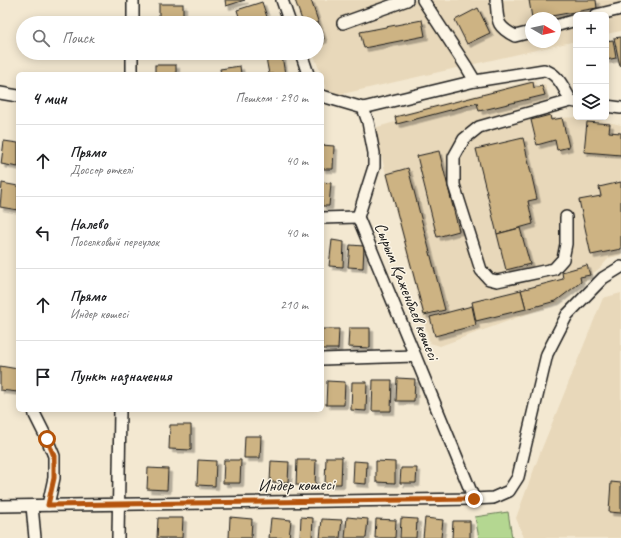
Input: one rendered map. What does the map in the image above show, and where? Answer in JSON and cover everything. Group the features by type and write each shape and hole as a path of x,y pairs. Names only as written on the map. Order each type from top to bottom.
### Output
{"street":[{"path":"133,16 134,0"},
{"path":"282,0 288,16"},
{"path":"343,23 407,0"},
{"path":"423,0 475,81"},
{"path":"496,0 498,23 506,32 515,36 525,34"},
{"path":"608,12 621,9"},
{"path":"561,24 573,21"},
{"path":"132,60 132,72"},
{"path":"303,60 307,72"},
{"path":"324,97 363,108 475,81 544,70 551,72 557,77 573,101"},
{"path":"0,93 16,96"},
{"path":"566,217 566,244 563,259 554,269 497,281 489,279 481,270 454,186 454,157 464,139 479,127 573,102"},
{"path":"609,106 621,108"},
{"name":"Сырым Қаженбаев көшесі","path":"363,108 368,122 374,153 374,167 358,217 474,499"},
{"path":"324,218 358,217"},
{"name":"Индер көшесі","path":"0,506 493,498 509,491 518,477 547,354 567,315 603,278 621,267"},
{"path":"324,359 415,356"},
{"path":"34,412 54,456 54,478 48,505"},
{"path":"118,538 120,412"},
{"path":"32,506 35,538"}],"shaded area":[{"path":"294,0 621,0 621,31 609,33 609,12 573,12 573,42 561,44 561,12 525,12 525,48 545,48 329,97 324,83 324,72 320,72 316,60 324,60 324,16 300,16"},
{"path":"535,80 536,86 545,84 553,118 573,117 573,120 599,120 621,125 621,255 609,258 601,267 557,303 440,346 430,343 374,128 395,122 394,116"},
{"path":"621,293 621,538 524,538 516,518 540,453 603,298"}],"green space":[{"path":"508,512 512,538 479,538 475,517"}],"building":[{"path":"225,0 245,0 226,6"},
{"path":"295,0 311,0 316,16 301,16"},
{"path":"529,0 596,0 597,8 561,14 561,12 531,12"},
{"path":"262,2 267,16 239,16 237,10"},
{"path":"159,4 183,4 183,16 159,16"},
{"path":"478,8 490,33 467,44 455,20"},
{"path":"422,20 425,36 364,48 360,32"},
{"path":"621,37 621,66 620,66 614,38"},
{"path":"613,40 616,58 609,59 609,48 609,41"},
{"path":"266,60 283,60 285,72 269,72"},
{"path":"155,65 176,65 176,72 155,72"},
{"path":"240,66 241,72 221,72 220,69"},
{"path":"533,82 534,88 542,86 545,95 479,111 477,103 397,124 395,117"},
{"path":"550,115 551,120 562,118 569,147 557,150 555,140 537,145 531,120"},
{"path":"587,122 610,124 609,132 621,133 621,155 584,152"},
{"path":"523,138 537,199 528,201 533,224 497,234 476,149"},
{"path":"4,141 16,143 16,167 1,164"},
{"path":"324,145 334,146 333,169 324,169"},
{"path":"439,151 459,231 437,237 417,156"},
{"path":"408,168 445,310 424,315 387,174"},
{"path":"324,182 331,183 329,206 324,206"},
{"path":"621,182 621,249 591,255 579,200 601,196 599,187"},
{"path":"2,183 16,186 16,210 0,207"},
{"path":"520,228 530,264 506,270 497,234"},
{"path":"332,240 344,242 343,267 329,266"},
{"path":"350,245 364,246 363,268 348,267"},
{"path":"587,265 590,275 580,277 581,282 556,301 526,309 521,290 563,279 562,272"},
{"path":"521,290 526,309 476,321 472,302"},
{"path":"472,306 476,325 435,336 430,317"},
{"path":"349,328 370,328 370,348 348,347"},
{"path":"324,329 339,329 338,349 324,349"},
{"path":"0,366 16,369 16,392 0,390"},
{"path":"397,378 415,379 414,401 396,401"},
{"path":"373,380 392,380 391,411 372,411"},
{"path":"327,381 345,382 344,405 326,405"},
{"path":"352,382 367,382 366,411 351,410"},
{"path":"170,425 191,425 191,450 169,449"},
{"path":"245,436 261,436 260,458 244,458"},
{"path":"326,457 342,457 341,484 325,484"},
{"path":"198,460 216,461 215,486 197,485"},
{"path":"224,460 241,460 240,483 223,483"},
{"path":"297,460 316,460 315,486 296,485"},
{"path":"271,461 289,462 288,482 270,482"},
{"path":"354,461 367,462 366,484 353,483"},
{"path":"376,461 395,462 395,483 376,482"},
{"path":"148,468 168,469 167,490 147,489"},
{"path":"401,468 417,468 416,483 400,483"},
{"path":"611,482 621,483 621,513 609,512"},
{"path":"230,517 252,519 251,538 229,538"},
{"path":"301,517 313,518 312,538 300,538"},
{"path":"347,517 368,519 366,538 345,538"},
{"path":"158,518 183,518 182,538 157,538"},
{"path":"271,518 291,520 289,538 269,538"},
{"path":"401,518 417,519 416,538 400,538"},
{"path":"425,518 443,520 441,538 423,538"},
{"path":"322,519 342,520 340,538 320,538"},
{"path":"376,519 396,520 395,538 375,538"},
{"path":"453,521 470,521 470,538 452,538"}],"route":[{"path":"47,439 54,456 54,478 48,505 474,499"}]}
